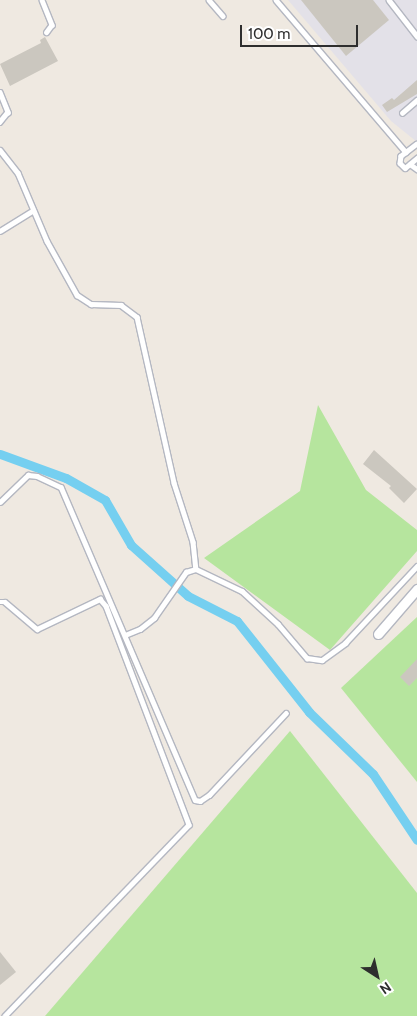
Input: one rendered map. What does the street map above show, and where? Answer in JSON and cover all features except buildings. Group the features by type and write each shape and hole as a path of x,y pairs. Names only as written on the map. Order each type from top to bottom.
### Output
{"street":[{"path":"378,634 417,588"}],"lane":[{"path":"42,0 52,25 47,32"},
{"path":"210,0 223,16"},
{"path":"276,0 406,152"},
{"path":"389,0 417,36"},
{"path":"0,92 8,112 0,122"},
{"path":"402,113 417,100"},
{"path":"417,144 406,152 400,163 405,168 417,158"},
{"path":"0,150 18,173 33,210 77,295 91,304 120,305 137,317 174,483 193,542 196,569"},
{"path":"410,164 417,169"},
{"path":"0,230 33,210"},
{"path":"0,502 28,475 37,476 60,487 198,801 209,795 286,714"},
{"path":"196,569 242,591 278,624 307,658 317,661 345,643 417,566"},
{"path":"125,635 147,624 169,600 184,576 196,569"},
{"path":"0,602 5,602 37,629 100,599 106,606 189,824 5,1016"}],"shaded area":[{"path":"288,0 417,0 417,142 391,121"}],"green space":[{"path":"318,405 366,490 417,530 417,551 330,650 204,558 300,491"},
{"path":"417,617 417,782 341,688"},
{"path":"290,731 417,893 417,1016 45,1016"}],"waterway":[{"path":"0,454 66,478 105,500 131,545 188,596 237,621 309,712 373,774 417,840"}]}
